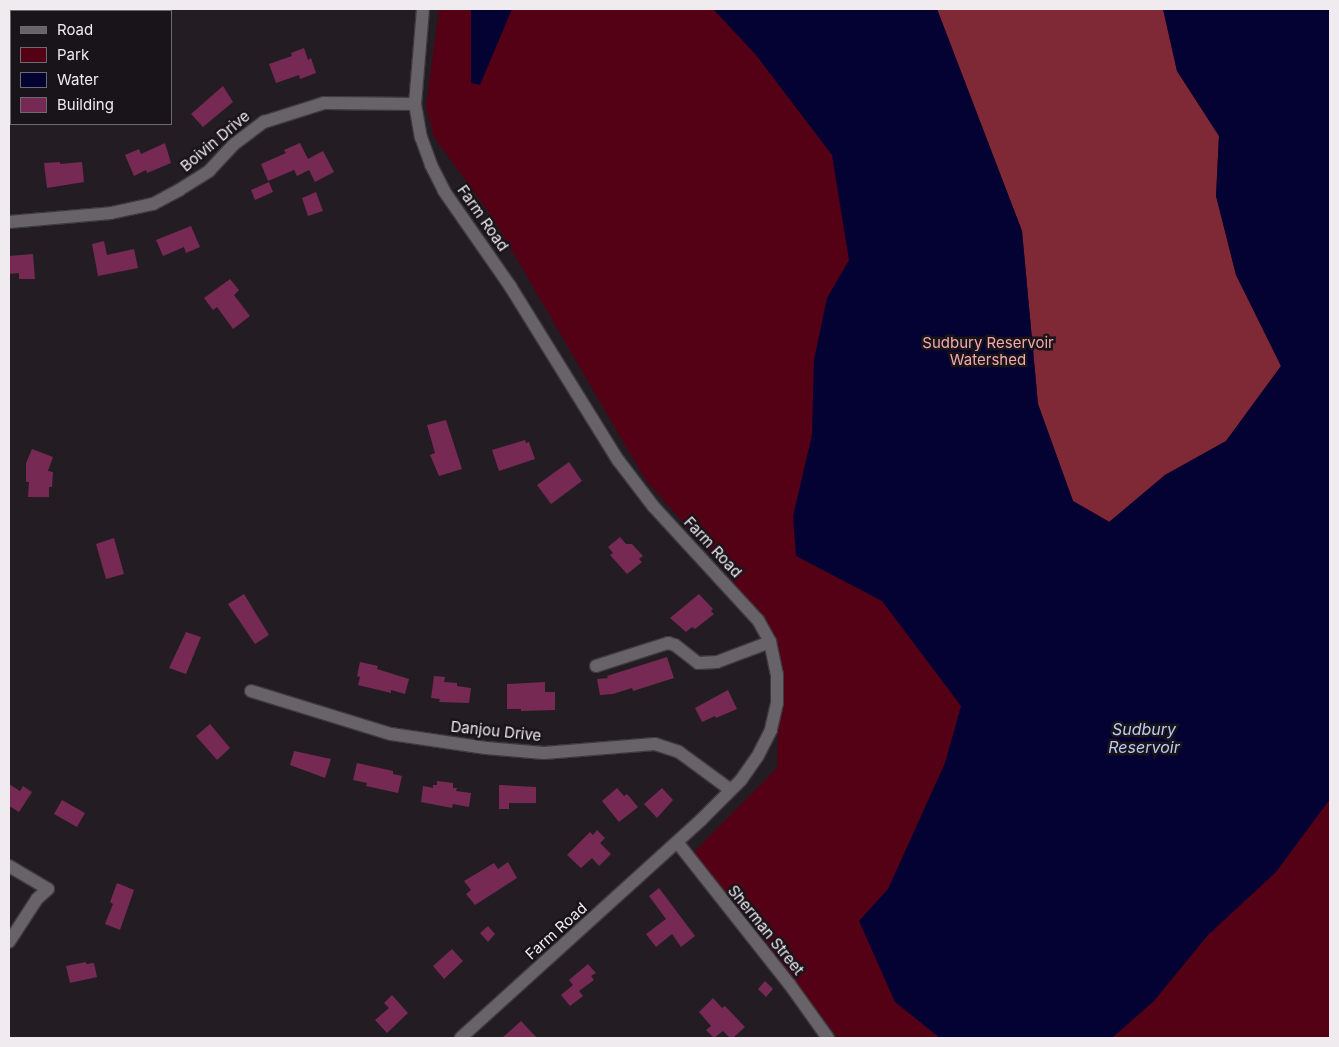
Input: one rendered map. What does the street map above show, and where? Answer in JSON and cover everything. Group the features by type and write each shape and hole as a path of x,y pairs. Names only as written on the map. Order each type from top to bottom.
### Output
{"street":[{"name":"Farm Road","path":"423,9 415,104 421,138 431,165 444,191 510,286 601,436 653,506 758,620 770,642 777,675 777,703 771,730 757,758 731,790 677,842 462,1038"},
{"name":"Boivin Drive","path":"9,222 111,213 153,204 209,171 233,145 264,122 324,103 415,104"},
{"path":"596,666 668,643 675,645 698,663 717,662 770,642"},
{"name":"Danjou Drive","path":"251,691 391,734 486,748 544,753 655,744 679,752 731,790"},
{"name":"Sherman Street","path":"677,842 790,986 828,1038"},
{"path":"9,866 48,889 38,899 9,942"}],"green space":[{"name":"Sudbury Reservoir Watershed","path":"439,9 1330,9 1330,1038 838,1038 746,917 693,853 777,768 780,658 729,575 645,479 494,220 434,137 426,107"}],"shaded area":[{"path":"937,9 1163,9 1177,71 1219,136 1216,196 1236,275 1281,366 1226,441 1165,475 1110,522 1073,501 1038,404 1022,231"}],"water":[{"path":"471,9 512,9 480,85 471,83"},
{"name":"Sudbury Reservoir","path":"713,9 937,9 1022,231 1038,404 1073,501 1109,522 1165,475 1226,441 1281,366 1236,275 1216,196 1219,136 1177,71 1163,9 1330,9 1330,799 1276,872 1207,936 1154,1001 1112,1038 940,1038 895,1002 859,921 888,889 945,763 961,706 882,601 796,556 793,516 812,435 814,360 827,298 849,260 832,155 756,55"}],"building":[{"path":"304,48 308,60 311,58 316,73 300,79 299,75 276,83 269,64 292,56 291,53"},
{"path":"223,86 233,102 203,127 191,114"},
{"path":"165,143 171,163 147,173 146,170 134,176 125,155 139,149 141,154"},
{"path":"300,143 308,159 323,151 334,172 315,182 309,170 297,176 294,170 268,181 261,164 286,153 284,150"},
{"path":"60,162 60,164 82,162 84,182 47,188 44,163"},
{"path":"269,182 273,192 255,200 251,190"},
{"path":"316,192 323,211 308,216 302,198"},
{"path":"191,226 200,247 186,253 184,247 163,256 156,240"},
{"path":"104,241 107,255 134,249 138,268 98,276 92,244"},
{"path":"33,254 35,279 19,279 19,273 9,274 9,256"},
{"path":"230,279 239,290 234,295 250,316 233,329 217,307 213,310 204,298"},
{"path":"446,420 462,469 439,476 430,455 435,453 427,425"},
{"path":"525,440 526,443 529,442 535,459 499,471 492,450"},
{"path":"32,449 53,457 48,471 53,472 52,487 49,487 49,497 28,497 29,482 26,482 26,463"},
{"path":"569,462 582,481 551,504 537,485"},
{"path":"620,537 626,544 632,544 643,556 639,559 642,562 627,574 610,555 613,553 608,547"},
{"path":"114,538 124,574 106,579 96,544"},
{"path":"244,594 269,635 255,644 228,604"},
{"path":"699,594 713,609 711,611 714,614 695,629 692,627 686,632 670,618"},
{"path":"186,632 201,637 186,674 169,668"},
{"path":"667,657 674,678 633,691 632,688 613,694 600,695 597,679 608,678 607,676"},
{"path":"360,662 378,666 377,669 409,679 405,694 391,690 391,693 358,685 360,677 357,676"},
{"path":"434,676 445,677 444,682 457,683 457,686 471,688 469,703 439,702 440,699 431,698"},
{"path":"545,682 545,692 555,692 555,710 521,711 521,709 507,709 507,684"},
{"path":"728,690 737,709 702,722 695,708"},
{"path":"210,724 230,748 217,760 196,736"},
{"path":"294,751 331,759 325,778 290,765"},
{"path":"357,763 393,771 393,774 402,776 398,793 366,786 367,783 353,780"},
{"path":"437,781 453,783 453,788 457,788 456,791 471,793 469,807 453,804 452,808 421,802 423,786 433,788 433,785 437,785"},
{"path":"9,784 20,791 23,786 32,792 19,812 9,806"},
{"path":"499,785 536,787 536,803 509,803 509,809 499,809"},
{"path":"617,788 624,796 627,794 638,807 619,822 602,801"},
{"path":"662,788 673,800 657,818 644,804"},
{"path":"62,800 85,813 77,827 54,814"},
{"path":"597,830 605,838 600,843 611,854 599,866 592,858 581,868 567,855 590,832 593,835"},
{"path":"508,862 517,878 475,905 466,894 471,890 464,881 494,863 498,869"},
{"path":"117,883 134,890 120,930 105,924 113,904 110,902"},
{"path":"659,888 695,936 681,947 672,934 656,947 646,934 666,919 649,896"},
{"path":"488,926 495,934 488,942 480,933"},
{"path":"452,949 463,961 444,979 433,966"},
{"path":"86,962 86,964 94,963 97,977 70,983 66,966"},
{"path":"588,964 596,973 591,976 594,980 579,991 583,996 570,1006 561,995 573,985 569,980"},
{"path":"765,981 773,989 766,997 758,989"},
{"path":"392,995 408,1013 387,1033 375,1020 389,1008 384,1003"},
{"path":"713,998 722,1008 725,1006 745,1027 733,1038 730,1038 723,1031 714,1038 706,1030 711,1026 699,1012"},
{"path":"521,1021 537,1038 502,1038"}]}
